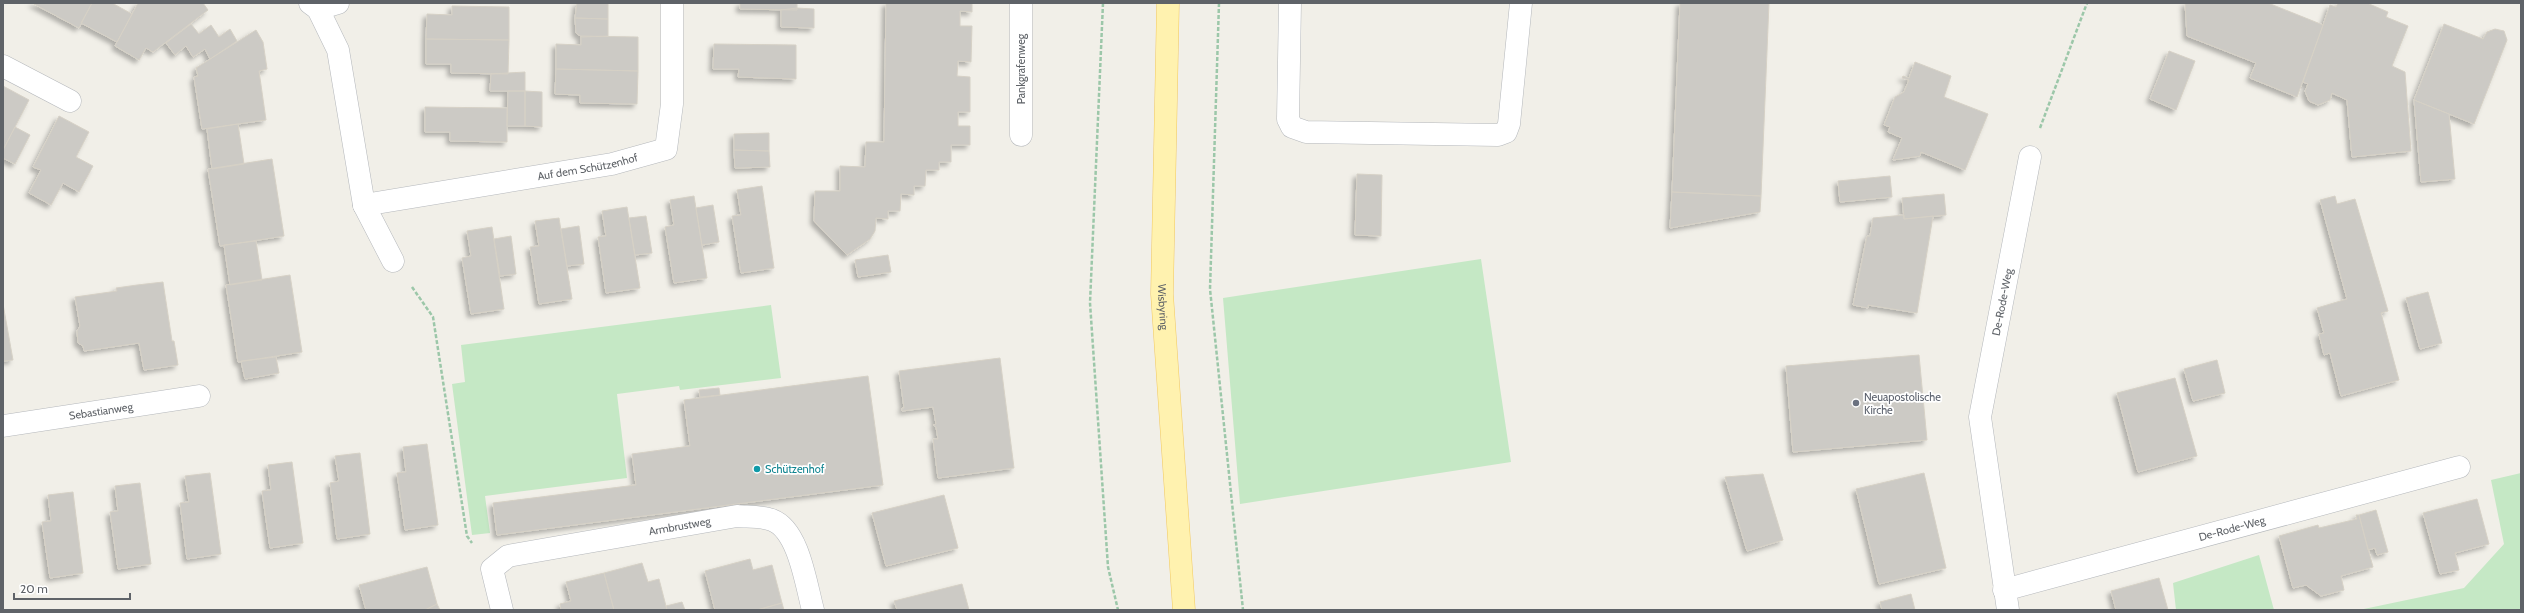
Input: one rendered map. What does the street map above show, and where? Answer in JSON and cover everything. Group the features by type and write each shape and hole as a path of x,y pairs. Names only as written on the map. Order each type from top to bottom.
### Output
{"main road":[{"name":"Wisbyring","path":"1168,3 1162,294 1184,610"}],"street":[{"name":"Auf dem Schützenhof","path":"364,205 612,164 666,149 672,104 672,3"},
{"name":"Pankgrafenweg","path":"1021,135 1022,3"},
{"path":"1290,3 1288,119 1292,126 1306,132 1498,135 1506,132 1509,124 1521,3"},
{"path":"322,5 338,50 364,205 393,261"},
{"path":"3,66 70,101"},
{"name":"De-Rode-Weg","path":"2030,157 1980,417 2006,600 2459,467"},
{"name":"Sebastianweg","path":"3,426 199,396"},
{"name":"Armbrustweg","path":"492,569 508,556 529,551 738,516 772,520 788,533 796,548 813,610"},
{"path":"492,569 502,610"}],"path":[{"path":"1103,3 1090,303 1108,567 1118,610"},
{"path":"1219,3 1210,289 1243,610"},
{"path":"2030,157 2087,3"},
{"path":"393,261 433,317 467,536 492,569"}],"green space":[{"path":"1481,259 1511,462 1240,504 1223,298"},
{"path":"771,305 781,378 680,390 679,386 617,394 627,478 485,496 490,533 472,535 452,384 465,382 461,345"},
{"path":"2521,473 2521,610 2359,610 2464,588 2504,544 2491,480"},
{"path":"2259,555 2274,610 2176,610 2173,583"}],"building":[{"path":"32,3 92,3 79,28"},
{"path":"92,3 112,3 132,14 117,42 81,23"},
{"path":"138,3 203,3 208,10 153,52 146,48 139,60 115,46"},
{"path":"577,3 608,3 608,19 575,18"},
{"path":"740,3 797,3 797,10 740,9"},
{"path":"886,3 972,3 972,12 960,11 960,26 972,26 971,62 958,61 957,76 970,77 970,112 958,112 958,126 970,126 970,145 951,145 951,162 939,162 939,170 926,170 925,186 914,186 914,195 901,194 900,211 888,211 888,219 876,218 875,231 870,239 847,255 814,221 815,191 840,191 840,166 865,167 866,142 884,142"},
{"path":"1680,3 1769,3 1761,196 1672,192"},
{"path":"2185,3 2268,3 2323,25 2297,97 2250,78 2256,63 2187,36"},
{"path":"2338,3 2367,3 2388,12 2386,17 2408,26 2392,66 2405,72 2411,151 2352,157 2347,100 2332,93 2330,100 2318,105 2309,101 2305,91 2308,84 2303,82 2330,5 2336,7"},
{"path":"452,6 509,7 509,40 426,39 427,14 452,15"},
{"path":"797,8 814,9 814,28 781,27 781,10"},
{"path":"575,18 608,19 608,36 582,37 576,33"},
{"path":"191,24 199,34 211,25 219,37 230,29 237,41 210,59 205,49 193,57 186,46 175,55 166,43"},
{"path":"2444,24 2483,39 2487,32 2495,29 2504,31 2507,40 2474,124 2414,100"},
{"path":"256,30 263,42 267,69 259,71 266,120 202,129 194,77 198,76 196,68"},
{"path":"581,36 638,37 638,71 556,69 556,44 581,45"},
{"path":"426,39 509,40 508,74 451,73 451,64 426,64"},
{"path":"714,44 796,45 796,79 738,77 739,69 713,69"},
{"path":"2169,51 2195,61 2176,110 2150,99"},
{"path":"1915,62 1951,76 1944,97 1988,114 1965,170 1921,152 1920,156 1893,160 1902,138 1888,132 1890,127 1884,125 1895,97 1904,92 1909,80 1902,78 1903,76 1909,78"},
{"path":"556,69 638,71 637,104 580,103 580,95 555,94"},
{"path":"525,72 525,91 490,91 491,74"},
{"path":"3,86 29,100 3,150"},
{"path":"508,91 525,91 525,126 507,126"},
{"path":"525,91 542,92 542,127 525,126"},
{"path":"2414,100 2449,114 2455,179 2421,182"},
{"path":"425,107 507,108 507,142 450,141 450,132 425,132"},
{"path":"59,116 89,132 76,157 93,166 79,192 63,183 51,205 29,193 41,170 33,167"},
{"path":"238,124 244,164 212,169 207,129"},
{"path":"15,127 30,135 15,164 3,158 3,150"},
{"path":"769,133 769,151 734,150 734,134"},
{"path":"734,150 769,151 770,167 735,168"},
{"path":"272,159 284,236 220,246 208,169"},
{"path":"1357,174 1382,175 1381,236 1355,235"},
{"path":"1890,176 1892,197 1840,202 1838,181"},
{"path":"762,186 774,268 741,273 732,216 741,215 737,190"},
{"path":"1672,192 1761,196 1760,212 1670,228"},
{"path":"1944,194 1946,215 1904,219 1902,198"},
{"path":"694,196 707,278 674,283 665,227 674,225 670,200"},
{"path":"2335,196 2337,204 2355,199 2388,311 2381,313 2399,380 2341,396 2330,353 2324,355 2319,334 2324,333 2317,308 2347,299 2320,200"},
{"path":"713,205 719,242 702,245 696,208"},
{"path":"627,207 640,288 606,293 598,237 606,236 602,211"},
{"path":"1904,215 1904,219 1933,216 1917,313 1868,305 1868,308 1853,305 1867,236 1870,236 1873,218"},
{"path":"646,216 652,253 635,255 629,218"},
{"path":"559,218 572,299 539,304 530,247 539,246 535,221"},
{"path":"579,226 584,264 567,266 561,229"},
{"path":"492,227 504,309 471,314 462,258 471,256 467,231"},
{"path":"511,236 516,274 500,276 494,239"},
{"path":"256,241 262,280 230,285 224,245"},
{"path":"888,255 891,272 858,277 855,260"},
{"path":"290,275 302,352 238,362 226,285"},
{"path":"163,282 172,341 174,341 178,365 144,370 139,343 84,351 83,346 78,343 77,331 80,326 75,297 117,291 116,288"},
{"path":"2428,292 2442,343 2420,349 2406,298"},
{"path":"3,304 13,360 3,361"},
{"name":"Neuapostolische Kirche","path":"1919,355 1927,440 1793,452 1786,366"},
{"path":"276,357 279,373 245,379 241,361"},
{"path":"1000,358 1014,468 938,478 933,439 938,439 936,427 933,425 936,424 933,407 902,411 902,408 904,408 899,371"},
{"path":"2217,360 2225,393 2193,401 2184,369"},
{"name":"Schützenhof","path":"868,376 883,485 497,535 493,503 636,485 632,454 690,446 684,400"},
{"path":"2175,378 2197,456 2138,472 2117,393"},
{"path":"719,388 720,395 700,397 699,390"},
{"path":"427,444 438,525 405,530 397,473 406,472 403,447"},
{"path":"360,453 370,534 337,539 330,483 339,481 335,456"},
{"path":"292,462 303,543 270,548 262,491 271,490 268,465"},
{"path":"210,473 221,554 187,559 180,503 189,502 185,476"},
{"path":"1924,473 1946,568 1879,584 1856,489"},
{"path":"1763,474 1783,540 1747,551 1725,477"},
{"path":"140,483 151,564 118,569 110,512 118,511 115,486"},
{"path":"73,492 83,573 50,578 42,522 51,521 48,495"},
{"path":"944,495 958,548 886,566 872,513"},
{"path":"2477,499 2489,544 2455,553 2459,570 2440,574 2423,513"},
{"path":"2376,510 2388,552 2377,555 2375,548 2368,550 2359,515"},
{"path":"2356,515 2359,515 2373,567 2341,576 2344,590 2321,596 2306,585 2293,588 2279,536 2318,525 2319,528 2357,519"},
{"path":"750,559 753,570 772,565 782,603 757,610 715,610 705,571"},
{"path":"642,563 648,582 659,579 667,610 614,610 604,573"},
{"path":"427,567 437,604 425,610 366,610 359,585"},
{"path":"604,573 614,610 561,610 560,604 571,601 566,582"},
{"path":"2159,578 2168,610 2116,610 2111,591"},
{"path":"962,584 969,610 897,610 894,601"},
{"path":"1911,594 1915,610 1882,610 1880,602"},
{"path":"682,602 685,610 667,610 666,606"},
{"path":"782,603 784,610 757,610"},
{"path":"437,604 440,610 425,610"}],"place":[{"name":"Neuapostolische Kirche","path":"1856,403"},
{"name":"Schützenhof","path":"757,469"}]}
